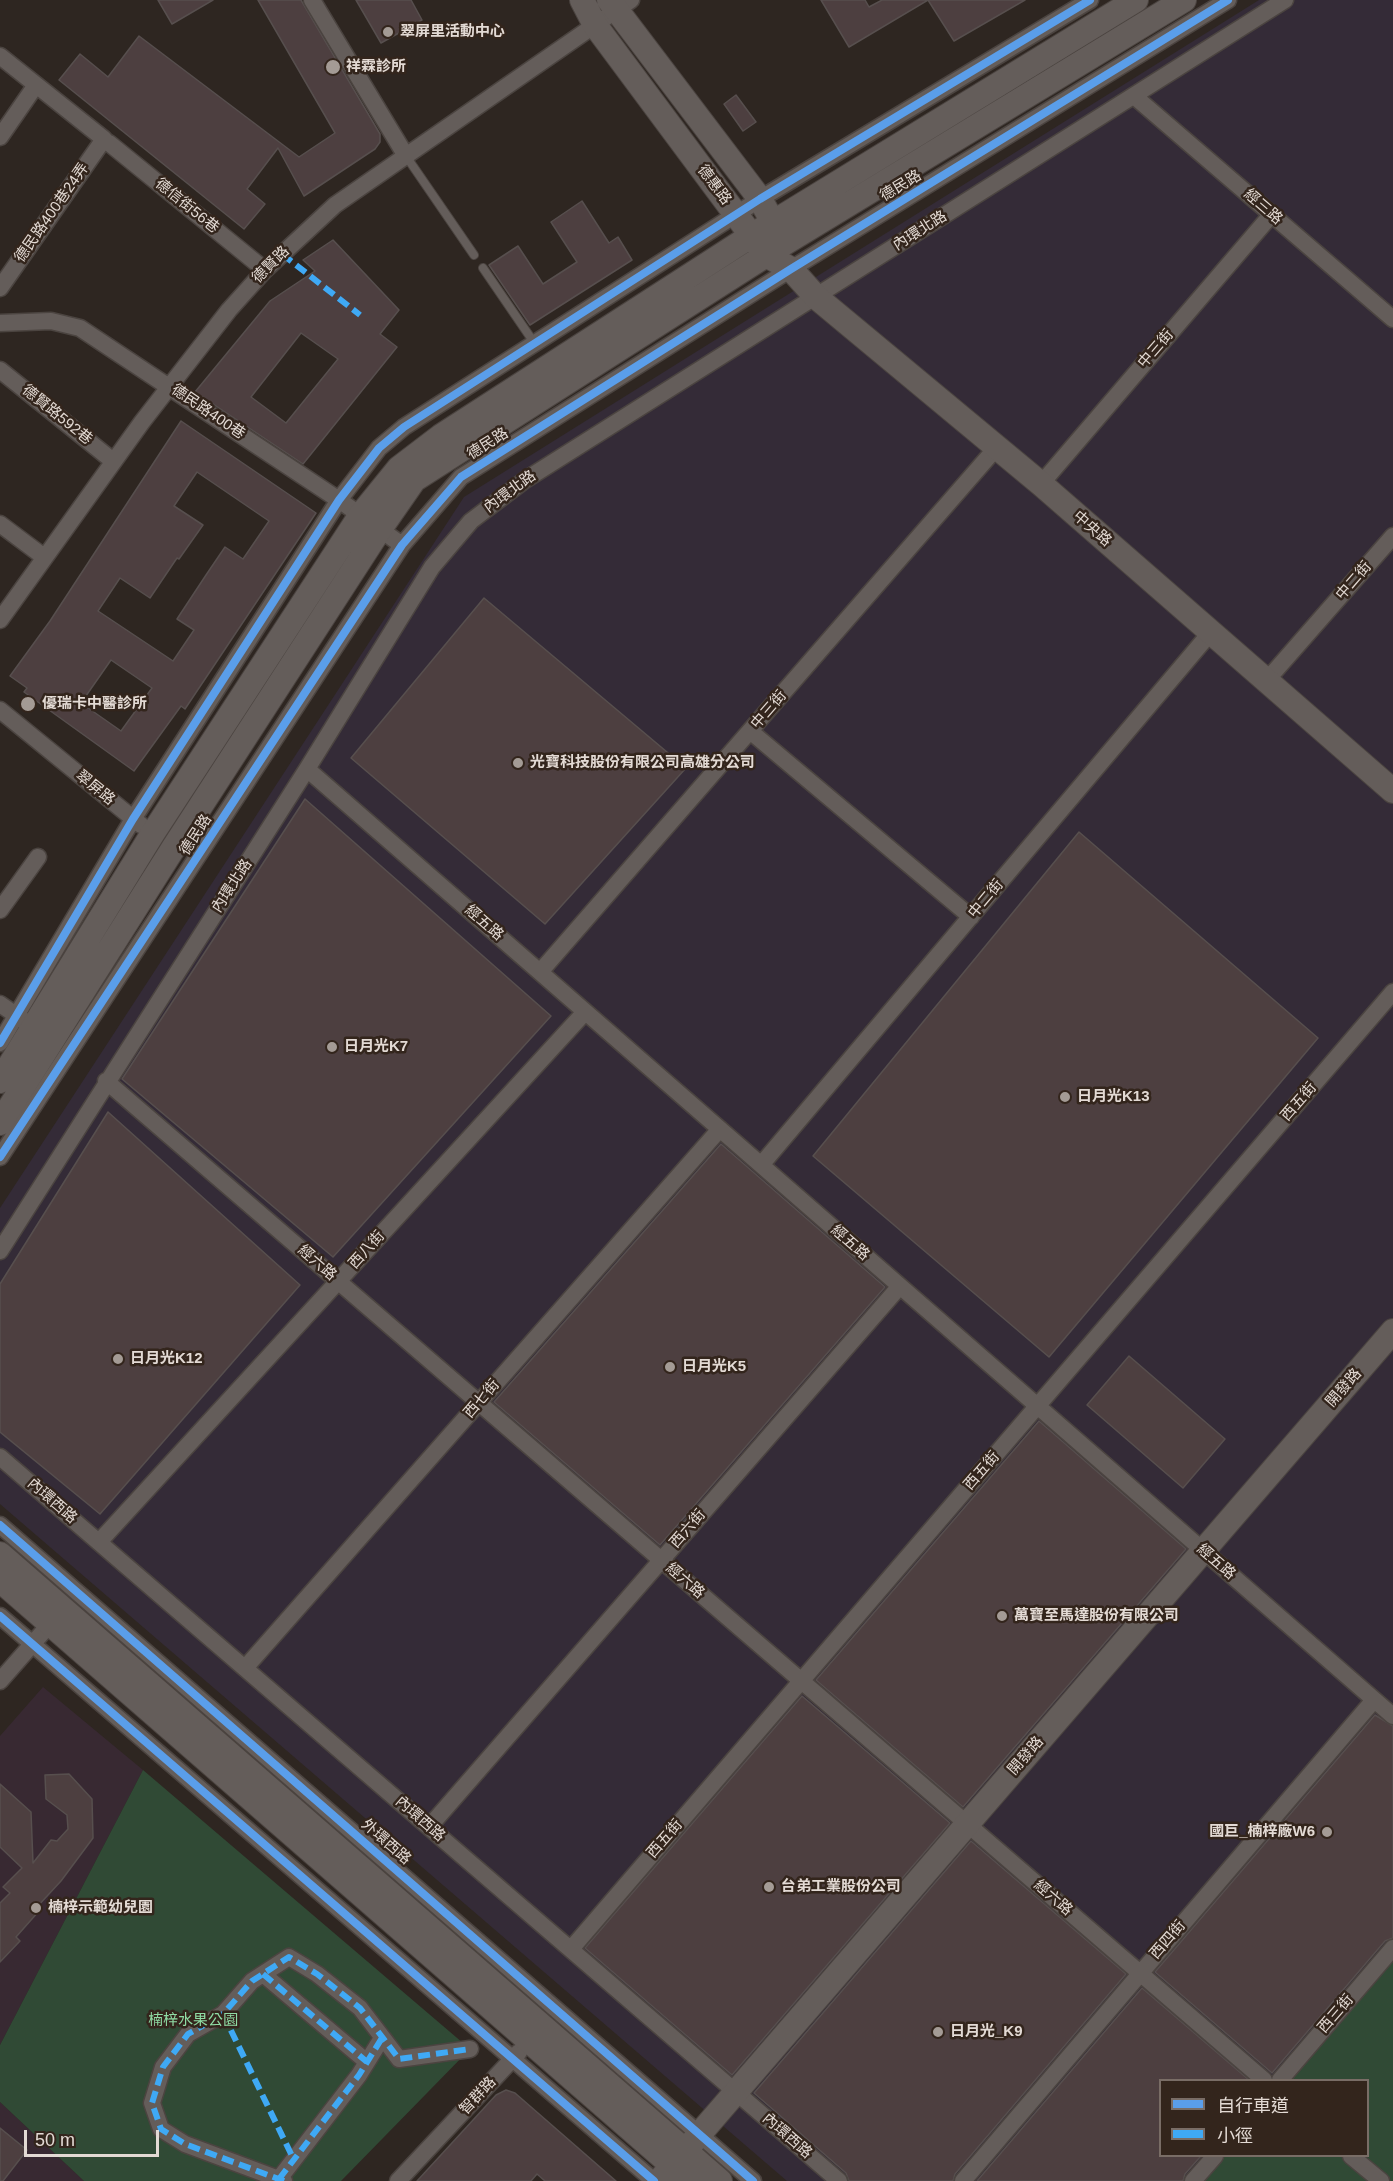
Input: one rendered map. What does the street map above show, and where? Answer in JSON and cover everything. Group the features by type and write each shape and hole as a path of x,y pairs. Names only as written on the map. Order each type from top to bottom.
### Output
{"street":[{"path":"312,0 406,156"},
{"name":"德惠路","path":"582,0 595,25 751,236 775,240"},
{"name":"德民路","path":"0,1157 44,1034 133,819 339,500 379,448 404,427 736,214 1090,0"},
{"name":"德民路","path":"0,1123 44,1034 153,833 370,522 414,480 775,240 959,106 1136,0"},
{"name":"德民路","path":"775,240 1174,10 1228,0"},
{"name":"內環北路","path":"0,1251 106,1081 307,769 432,567 471,521 525,480 1285,0"},
{"name":"德賢路","path":"0,620 113,461 229,310 264,270 335,205 595,25 618,3"},
{"name":"德惠路","path":"618,3 760,199 775,240 791,269"},
{"path":"1174,10 1198,54"},
{"name":"德民路","path":"0,1082 193,863 402,545 461,477 791,269 1174,10"},
{"name":"德信街56巷","path":"0,56 264,270"},
{"path":"0,137 36,85"},
{"name":"經三路","path":"1134,96 1393,319"},
{"name":"德民路400巷24弄","path":"0,288 106,141"},
{"name":"中三街","path":"1041,484 1272,214"},
{"name":"德民路","path":"0,1043 44,1034 174,847 370,522 399,468 441,436 751,236"},
{"name":"中央路","path":"791,269 816,297 1041,484 1393,790"},
{"name":"德民路400巷","path":"0,323 51,321 80,328 339,500 402,545"},
{"name":"德賢路592巷","path":"0,370 113,461"},
{"name":"中三街","path":"540,972 997,447"},
{"path":"0,524 44,557"},
{"name":"中二街","path":"1266,680 1393,536"},
{"name":"中二街","path":"761,1165 1211,632"},
{"name":"翠屏路","path":"0,710 133,819 193,863"},
{"path":"750,731 971,917"},
{"name":"經五路","path":"307,769 1393,1716"},
{"path":"0,910 38,857"},
{"name":"西五街","path":"571,1949 1393,992"},
{"path":"0,1004 44,1034"},
{"name":"西八街","path":"99,1542 585,1012"},
{"name":"經六路","path":"106,1081 1263,2079"},
{"name":"西七街","path":"245,1668 720,1129"},
{"name":"西六街","path":"429,1827 900,1286"},
{"name":"開發路","path":"676,2166 736,2092 1393,1331"},
{"name":"內環西路","path":"0,1456 839,2181"},
{"path":"0,1525 64,1608"},
{"path":"0,1554 543,2025 676,2166 753,2181"},
{"path":"0,1580 64,1608"},
{"path":"0,1681 64,1608"},
{"path":"0,1616 513,2059 676,2166 720,2181"},
{"name":"西四街","path":"963,2181 1374,1700"},
{"name":"西三街","path":"1281,2079 1393,1948"},
{"path":"382,2038 281,2180 185,2144 161,2129 152,2103 163,2067 188,2034 223,2014 252,1981 289,1957 317,1974 360,2008 399,2059 470,2049"},
{"path":"262,1974 367,2062"},
{"name":"智群路","path":"398,2181 543,2025"},
{"path":"1194,2181 1214,2157"},
{"path":"1352,2157 1381,2181"}],"lane":[{"path":"406,156 474,255"},
{"path":"483,268 535,344"}],"shaded area":[{"path":"1259,0 1393,0 1393,2181 787,2181 0,1504 0,1208 464,497"},
{"name":"楠梓示範幼兒園","path":"43,1687 143,1770 0,2045 0,1736"},
{"path":"0,2102 84,2181 0,2181"}],"green space":[{"name":"楠梓水果公園","path":"143,1770 470,2049 341,2181 84,2181 0,2102 0,2045"},
{"path":"1393,1948 1393,2181 1194,2181 1214,2157 1369,2157 1369,2079 1281,2079"}],"building":[{"path":"158,0 213,0 172,24"},
{"path":"258,0 301,0 380,134 380,142 375,149 304,196 278,148 247,189 265,204 244,229 59,80 80,54 108,77 139,36 299,157 335,133"},
{"name":"翠屏里活動中心","path":"356,0 411,0 422,20 381,43"},
{"path":"821,0 865,0 869,7 882,0 928,0 849,47"},
{"path":"928,0 1025,0 954,41"},
{"path":"736,95 756,122 743,131 724,104"},
{"path":"582,201 609,243 618,237 632,260 530,325 489,265 518,246 543,284 577,262 551,222"},
{"path":"333,240 399,310 380,334 397,347 303,464 195,392 270,301 315,271 303,260","holes":["301,333 338,359 286,423 251,397"]},
{"path":"181,421 316,513 185,709 181,706 134,771 24,692 27,688 10,676 50,621","holes":["197,472 269,521 243,559 225,547 177,619 194,630 173,661 98,611 120,578 150,598 177,558 179,559 203,525 174,506","111,660 152,688 121,731 81,703"]},
{"name":"光寶科技股份有限公司高雄分公司","path":"484,598 686,768 545,924 351,758"},
{"name":"日月光K7","path":"305,799 551,1016 333,1257 122,1079"},
{"name":"日月光K13","path":"1079,832 1318,1038 1049,1357 813,1156"},
{"name":"日月光K12","path":"108,1112 300,1285 100,1514 0,1432 0,1284"},
{"name":"日月光K5","path":"721,1144 885,1287 660,1545 494,1402"},
{"path":"1129,1356 1225,1439 1183,1488 1087,1405"},
{"name":"萬寶至馬達股份有限公司","path":"1039,1421 1186,1549 963,1807 816,1680"},
{"name":"台弟工業股份公司","path":"802,1696 950,1823 732,2075 585,1948"},
{"name":"國巨_楠梓廠W6","path":"1375,1715 1393,1726 1393,1938 1385,1941 1272,2073 1155,1972"},
{"path":"69,1774 92,1799 93,1838 61,1881 36,1908 39,1911 16,1937 20,1941 0,1962 0,1903 10,1893 3,1887 22,1868 0,1847 0,1784 31,1812 33,1863 51,1840 57,1841 68,1829 67,1815 46,1799 45,1775"},
{"name":"日月光_K9","path":"971,1841 1126,1974 955,2174 953,2181 849,2181 846,2173 754,2093"},
{"path":"1142,1988 1248,2079 1159,2079 1159,2157 1200,2157 1185,2174 1183,2181 977,2181"},
{"path":"506,2090 515,2093 616,2181 545,2181 537,2174 531,2181 417,2181 496,2095"},
{"path":"0,2128 27,2150 3,2181 0,2181"}],"marked path":[{"path":"282,254 360,315"},
{"path":"284,2181 185,2144 161,2129 152,2103 163,2067 188,2034 223,2014 252,1981 289,1957 317,1974 360,2008 399,2059 470,2049"},
{"path":"263,1974 367,2062"},
{"path":"223,2014 294,2160"},
{"path":"279,2179 359,2075 382,2038"}],"cycle path":[{"path":"0,1043 133,819 339,500 379,448 404,427 760,199 1090,0"},
{"path":"0,1157 402,545 461,477 791,269 1228,0"},
{"name":"外環西路","path":"0,1525 753,2181"},
{"path":"0,1616 654,2181"}],"place":[{"name":"翠屏里活動中心","path":"388,32"},
{"name":"祥霖診所","path":"333,67"},
{"name":"優瑞卡中醫診所","path":"28,704"},
{"name":"光寶科技股份有限公司高雄分公司","path":"518,763"},
{"name":"日月光K7","path":"332,1047"},
{"name":"日月光K13","path":"1065,1097"},
{"name":"日月光K12","path":"118,1359"},
{"name":"日月光K5","path":"670,1367"},
{"name":"萬寶至馬達股份有限公司","path":"1002,1616"},
{"name":"國巨_楠梓廠W6","path":"1327,1832"},
{"name":"台弟工業股份公司","path":"769,1887"},
{"name":"楠梓示範幼兒園","path":"36,1908"},
{"name":"日月光_K9","path":"938,2032"}]}
